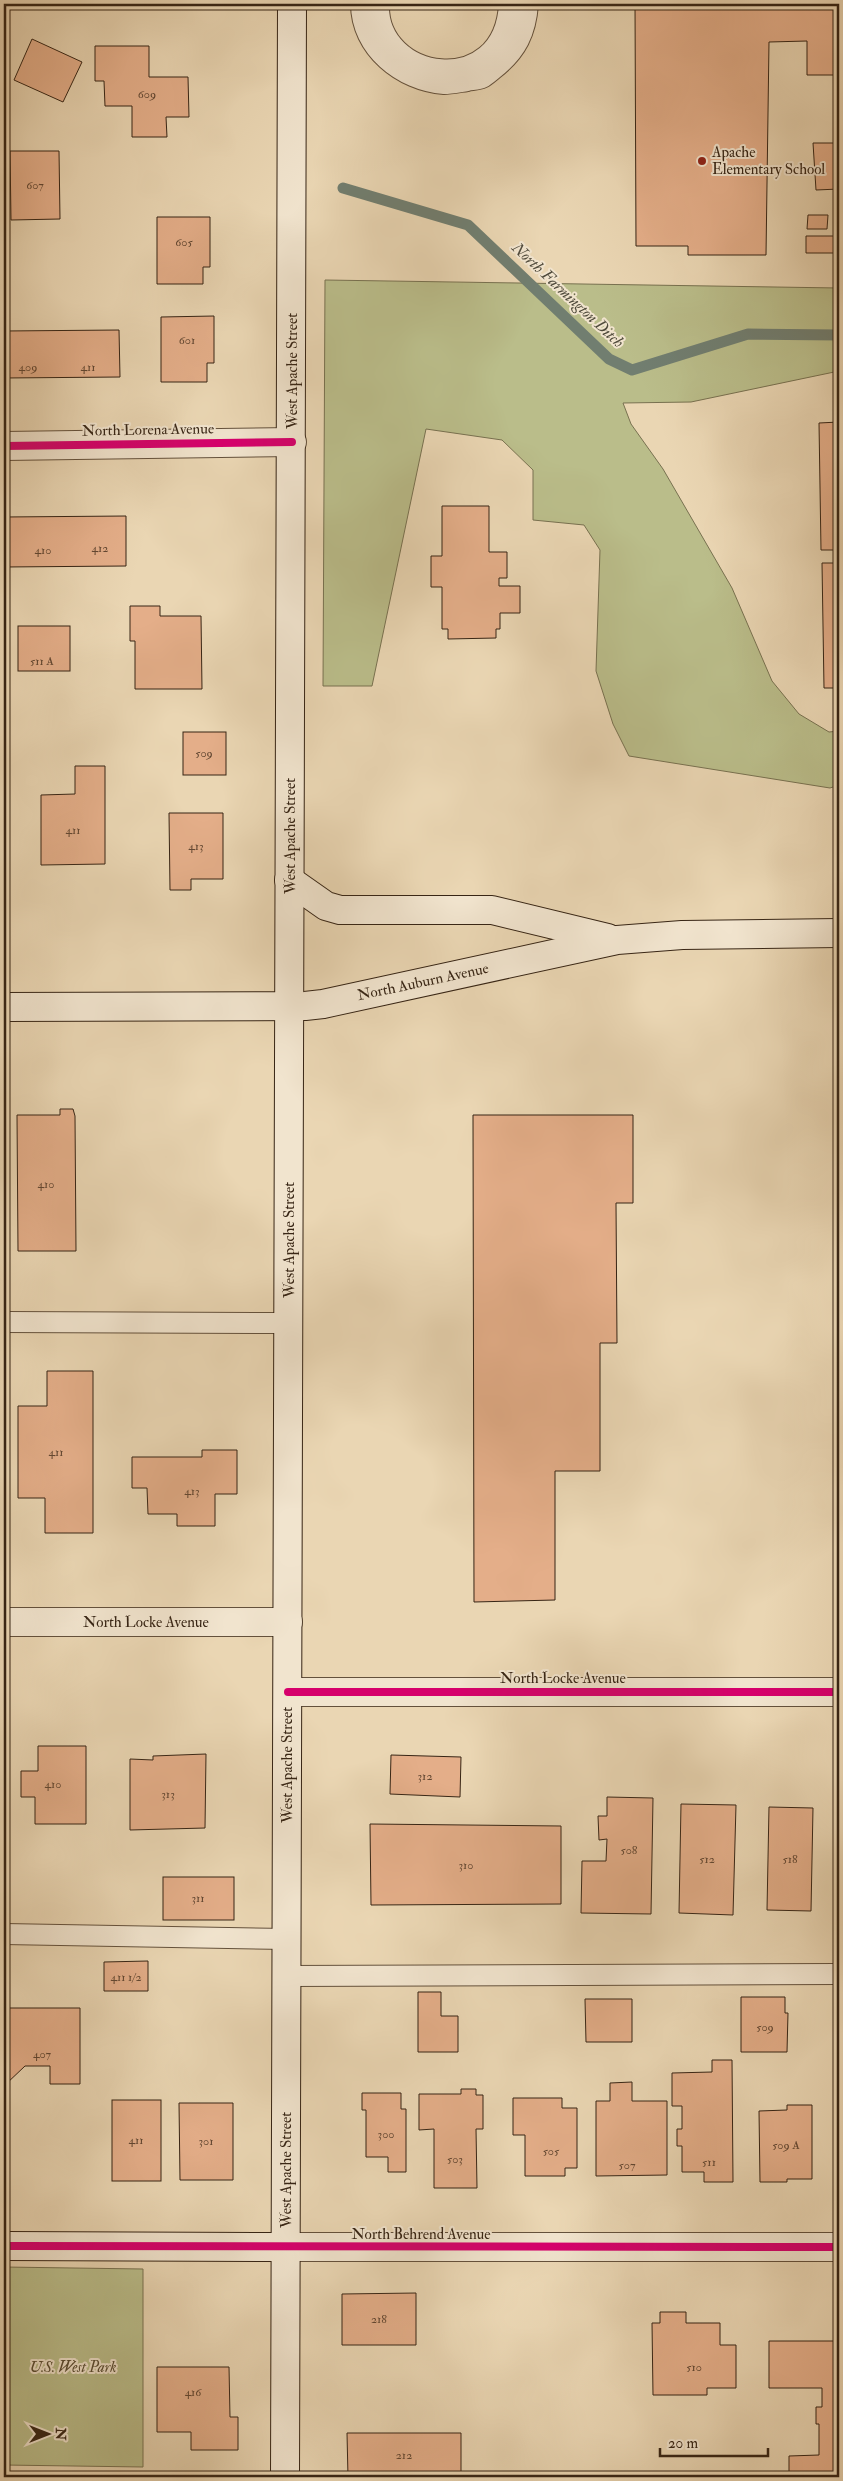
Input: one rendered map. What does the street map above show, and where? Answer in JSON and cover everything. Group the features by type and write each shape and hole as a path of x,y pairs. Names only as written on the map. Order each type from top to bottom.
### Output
{"main road":[{"name":"West Apache Street","path":"286,2477 292,4"},
{"name":"North Lorena Avenue","path":"4,446 292,442"},
{"path":"289,880 326,906 340,910 492,910 617,940"},
{"name":"North Auburn Avenue","path":"4,1008 289,1006 322,1004 617,940 682,935 839,933"},
{"name":"North Locke Avenue","path":"4,1622 288,1622"},
{"name":"North Locke Avenue","path":"288,1692 839,1692"},
{"name":"North Behrend Avenue","path":"4,2246 839,2248"}],"lane":[{"path":"361,4 361,12 368,34 395,68 423,80 445,84 482,78 503,62 519,44 527,22 528,4"},
{"path":"379,4 382,26 398,50 420,65 440,70 457,69 483,59 502,36 507,24 509,4"},
{"path":"4,1322 288,1323"},
{"path":"4,1934 287,1939"},
{"path":"287,1976 839,1974"}],"green space":[{"path":"325,280 839,288 839,371 691,402 623,403 631,424 663,469 732,588 772,681 799,714 829,732 839,731 839,785 830,788 629,756 613,724 596,671 600,550 584,525 533,520 533,470 502,440 426,429 372,686 323,686"},
{"name":"U.S. West Park","path":"4,2267 143,2269 143,2467 4,2465"}],"building":[{"path":"4,4 8,4 7,38 4,38"},
{"name":"Apache Elementary School","path":"635,4 839,4 839,75 807,75 807,41 769,42 766,255 688,255 688,246 636,246"},
{"path":"32,39 82,62 63,102 14,80"},
{"path":"95,46 149,46 149,77 188,77 189,117 166,117 167,137 132,137 132,106 105,106 104,81 95,81"},
{"path":"813,143 839,143 839,189 816,190"},
{"path":"10,151 59,151 60,219 11,220"},
{"path":"808,215 828,215 827,229 807,229"},
{"path":"157,217 210,217 210,267 203,267 203,284 157,284"},
{"path":"806,236 835,236 834,253 806,253"},
{"path":"214,316 214,363 207,363 207,382 161,382 161,317"},
{"path":"119,330 120,377 4,378 4,331"},
{"path":"839,422 839,550 821,550 819,423"},
{"path":"442,506 489,506 489,552 507,552 507,578 499,578 499,586 520,586 520,613 500,613 500,629 496,629 496,638 448,639 448,629 442,629 442,587 431,587 431,556 442,556"},
{"path":"126,516 126,566 4,567 4,517"},
{"path":"822,563 839,563 839,688 824,688"},
{"path":"130,606 160,606 160,616 201,616 202,689 135,689 135,641 130,641"},
{"path":"18,626 70,626 70,671 18,671"},
{"path":"183,732 226,732 226,775 183,775"},
{"path":"75,766 105,766 105,864 41,865 41,795 75,794"},
{"path":"169,813 223,813 223,879 191,879 191,890 170,890"},
{"path":"60,1109 73,1109 75,1116 76,1251 18,1251 17,1115 60,1115"},
{"path":"473,1115 633,1115 633,1203 616,1203 617,1343 600,1343 600,1471 555,1471 555,1600 474,1602"},
{"path":"47,1371 93,1371 93,1533 45,1533 45,1498 18,1498 18,1406 47,1406"},
{"path":"202,1450 237,1450 237,1494 215,1494 215,1526 177,1526 177,1514 148,1514 147,1488 132,1488 132,1457 202,1457"},
{"path":"38,1746 86,1746 86,1824 35,1824 35,1797 21,1797 21,1771 38,1771"},
{"path":"206,1754 205,1828 130,1830 130,1759 153,1760 153,1756"},
{"path":"391,1755 461,1757 460,1797 390,1794"},
{"path":"607,1797 653,1798 651,1914 581,1913 582,1861 606,1861 607,1839 599,1840 598,1816 607,1816"},
{"path":"681,1804 736,1805 733,1915 679,1913"},
{"path":"769,1807 813,1808 811,1911 767,1910"},
{"path":"370,1824 561,1826 561,1904 371,1905"},
{"path":"4,1830 9,1830 9,1864 4,1864"},
{"path":"163,1877 234,1877 234,1920 163,1920"},
{"path":"148,1961 148,1991 104,1991 104,1962"},
{"path":"418,1992 441,1992 441,2016 458,2016 458,2052 418,2052"},
{"path":"741,1997 785,1997 785,2013 788,2013 787,2052 741,2052"},
{"path":"585,1999 632,1999 632,2042 586,2042"},
{"path":"7,2008 80,2008 80,2084 50,2084 50,2066 25,2066 4,2084 4,2041 7,2038"},
{"path":"712,2060 732,2060 733,2182 704,2182 704,2172 682,2172 682,2146 677,2146 677,2129 682,2129 682,2106 672,2106 672,2073 712,2072"},
{"path":"632,2082 632,2101 667,2101 667,2175 596,2176 596,2101 610,2101 610,2083"},
{"path":"461,2089 476,2089 476,2095 483,2095 483,2129 476,2129 477,2188 434,2188 434,2129 419,2130 419,2094 461,2094"},
{"path":"362,2093 401,2093 401,2109 406,2109 406,2172 388,2172 388,2157 366,2157 366,2110 362,2110"},
{"path":"513,2098 562,2098 562,2108 577,2108 577,2168 565,2168 565,2176 525,2176 525,2135 513,2135"},
{"path":"112,2100 161,2100 161,2181 112,2181"},
{"path":"179,2103 233,2103 233,2180 180,2180"},
{"path":"787,2105 812,2105 812,2179 787,2179 787,2182 760,2182 759,2111 787,2110"},
{"path":"416,2293 416,2345 342,2345 342,2294"},
{"path":"660,2312 686,2312 686,2323 720,2323 720,2345 736,2345 736,2388 707,2388 707,2395 653,2395 652,2323 660,2323"},
{"path":"769,2341 836,2341 836,2377 839,2377 839,2477 789,2477 789,2456 819,2455 819,2424 816,2424 816,2407 822,2407 822,2388 769,2388"},
{"path":"157,2367 229,2367 230,2417 238,2417 238,2450 191,2450 191,2432 157,2432"},
{"path":"347,2433 461,2433 461,2477 348,2477"}],"waterway":[{"name":"North Farmington Ditch","path":"343,188 468,225 609,359 632,370 748,334 839,335"}],"cycle path":[{"path":"4,446 292,442"},
{"path":"288,1692 839,1692"},
{"path":"4,2246 839,2247"}],"place":[{"name":"Apache Elementary School","path":"702,161"}]}
